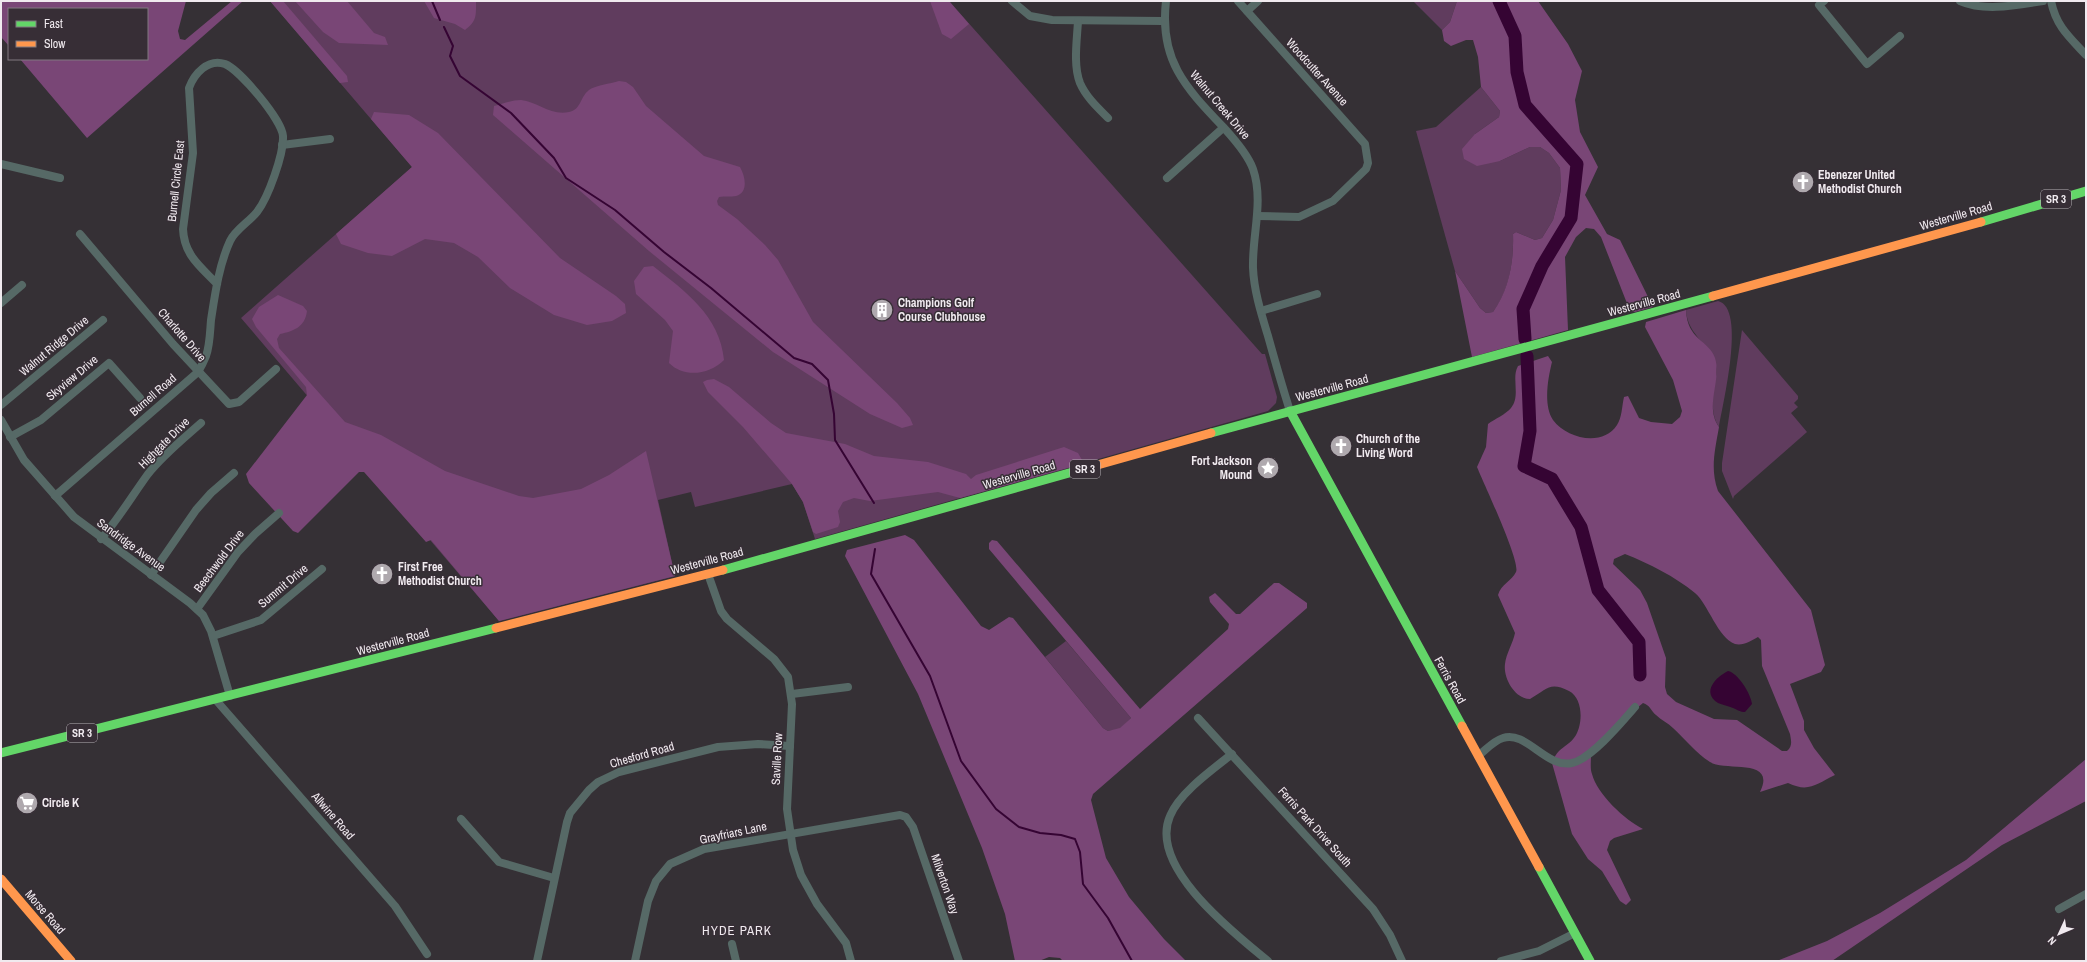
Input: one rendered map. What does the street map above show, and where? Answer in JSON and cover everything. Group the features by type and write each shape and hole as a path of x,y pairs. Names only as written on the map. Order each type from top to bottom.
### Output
{"main road":[{"name":"Westerville Road","path":"1,753 708,574 871,530 1290,412 1748,287 2086,191"},
{"name":"Ferris Road","path":"1290,412 1590,961"},
{"name":"Morse Road","path":"1,879 71,961"}],"street":[{"path":"1012,1 1030,16 1052,20 1163,22"},
{"name":"Walnut Creek Drive","path":"1166,1 1163,22 1164,34 1174,66 1184,83 1236,141 1253,168 1258,196 1253,267 1255,290 1290,412"},
{"name":"Woodcutter Avenue","path":"1238,1 1365,144 1368,163 1366,169 1333,201 1299,217 1257,216"},
{"path":"1247,11 1258,1"},
{"path":"1960,1 1967,4 1987,6 2014,6 2043,1"},
{"path":"2052,1 2054,15 2060,27 2086,55"},
{"path":"1822,3 1867,64 1900,36"},
{"path":"1078,21 1077,67 1080,83 1089,98 1108,118"},
{"name":"Burnell Circle East","path":"218,284 188,251 184,241 183,229 193,153 189,88 191,82 205,66 220,63 230,68 263,101 276,117 282,130 282,145"},
{"path":"1167,178 1223,128"},
{"path":"282,145 330,139"},
{"name":"Burnell Road","path":"55,496 198,372 207,355 218,284 231,239 257,212 269,193 282,145"},
{"path":"1,164 60,178"},
{"name":"Charlotte Drive","path":"80,234 198,372 229,404 239,402 276,369"},
{"path":"1,303 22,285"},
{"path":"1261,311 1317,294"},
{"name":"Walnut Ridge Drive","path":"1,405 103,320"},
{"name":"Skyview Drive","path":"10,437 42,420 109,363 140,398"},
{"name":"Sandridge Avenue","path":"1,420 24,460 74,518 203,615 213,636 230,696"},
{"name":"Highgate Drive","path":"101,539 117,520 148,474 173,448 201,423"},
{"path":"151,575 196,510 211,493 234,473"},
{"name":"Beechwold Drive","path":"197,609 238,552 255,534 279,513"},
{"name":"Summit Drive","path":"213,636 261,620 322,569"},
{"name":"Saville Row","path":"708,574 721,611 736,628 769,654 788,677 792,694 787,810 790,833 801,875 817,904 842,937 851,961"},
{"path":"792,694 848,687"},
{"name":"Allwine Road","path":"216,699 395,906 427,954"},
{"path":"1478,756 1496,741 1504,737 1514,737 1557,762 1572,764 1584,757 1612,734 1635,707"},
{"name":"Ferris Park Drive South","path":"1198,718 1373,909 1390,935 1402,961"},
{"name":"Chesford Road","path":"537,961 554,878 570,814 582,798 598,782 619,772 718,747 758,744 790,746"},
{"path":"1232,754 1195,785 1179,802 1170,816 1166,833 1168,851 1176,867 1199,896 1234,933 1268,961"},
{"name":"Grayfriars Lane","path":"635,961 648,901 656,881 670,864 704,849 790,833 900,816 906,817"},
{"name":"Milverton Way","path":"906,817 913,827 959,961"},
{"path":"461,819 499,862 554,878"},
{"path":"2059,909 2086,894"},
{"path":"1501,961 1539,951 1575,934"},
{"path":"732,944 736,961"}],"shaded area":[{"path":"1,1 186,1 178,31 180,39 185,40 232,1 243,1 87,138 21,60 148,60 148,8 8,8 8,45 1,37"},
{"path":"270,1 949,1 1262,354 1265,354 1277,397 1276,403 1268,411 815,539 803,502 792,484 695,507 691,492 658,500 675,576 499,621 241,318 412,167"},
{"path":"270,1 283,1 347,76 348,82 340,83"},
{"path":"295,1 347,1 374,33 385,37 388,45 339,43 323,32"},
{"path":"424,1 476,1 474,21 465,30 455,24 434,18"},
{"path":"930,1 949,1 969,24 951,39 942,34"},
{"path":"1413,1 1457,1 1450,22 1442,30"},
{"path":"1457,1 1538,1 1568,44 1582,71 1575,100 1580,132 1598,167 1585,195 1607,234 1620,240 1653,307 1635,312 1630,311 1601,237 1594,229 1586,228 1576,237 1565,257 1568,330 1472,357 1455,271 1480,308 1486,313 1493,312 1507,285 1513,254 1513,234 1516,232 1535,240 1542,238 1553,220 1561,190 1560,168 1549,153 1540,147 1530,147 1500,161 1477,166 1464,159 1462,149 1475,134 1499,117 1500,111 1481,87 1478,57 1473,40 1466,40 1451,46 1444,41 1442,30 1450,22"},
{"path":"619,81 626,82 633,87 646,106 704,156 740,167 745,183 743,191 736,196 719,197 717,201 718,205 737,219 765,245 778,260 813,322 897,403 910,418 913,425 902,428 870,414 773,352 649,251 493,115 494,106 521,100 556,112 562,113 573,111 576,109 586,93 592,88"},
{"path":"1481,87 1500,111 1499,117 1475,134 1500,161 1530,147 1540,147 1549,153 1560,168 1561,190 1553,220 1542,238 1535,240 1516,232 1513,234 1513,255 1507,285 1493,312 1486,313 1480,308 1455,271 1416,131 1436,127"},
{"path":"374,112 409,115 438,133 560,258 616,296 625,304 626,313 612,321 587,325 554,315 510,288 478,257 454,243 425,239 392,256 368,253 341,244 336,234 412,167 371,119"},
{"path":"653,266 677,285 699,306 716,330 721,344 724,360 718,365 704,371 689,373 675,368 669,363 673,331 665,320 636,294 634,281 644,267"},
{"path":"278,295 303,306 307,311 301,325 294,330 280,334 277,339 279,348 345,422 381,435 445,471 519,496 533,498 581,489 609,475 646,451 675,576 499,621 431,540 426,542 364,472 359,472 298,533 293,531 249,483 246,474 307,395 306,387 256,327 252,319 259,307"},
{"path":"1718,301 1726,308 1731,321 1732,338 1728,380 1719,427 1716,423 1713,407 1713,390 1717,370 1715,361 1691,327 1687,319 1686,310"},
{"path":"1686,310 1690,328 1694,334 1708,347 1715,358 1717,367 1713,411 1719,427 1714,459 1714,475 1718,491 1811,610 1825,665 1821,672 1790,684 1804,721 1804,730 1814,748 1835,775 1812,786 1802,787 1788,783 1760,792 1763,781 1761,774 1756,770 1717,765 1710,762 1695,750 1671,726 1658,717 1647,705 1643,703 1631,713 1591,755 1591,772 1600,790 1620,813 1643,829 1614,838 1610,841 1607,850 1631,900 1626,905 1620,901 1602,871 1588,859 1572,834 1552,763 1557,753 1573,739 1578,730 1581,718 1577,699 1574,694 1569,691 1553,686 1545,689 1530,699 1525,698 1519,696 1515,692 1508,681 1505,664 1515,633 1498,595 1499,591 1516,572 1516,565 1513,553 1477,467 1486,447 1488,424 1511,408 1514,403 1516,393 1515,376 1518,366 1548,356 1552,362 1547,391 1548,407 1553,420 1559,427 1567,432 1585,438 1594,438 1611,432 1620,419 1624,397 1628,396 1639,418 1651,422 1672,424 1680,417 1682,411 1673,380 1645,327 1646,322","holes":["1625,554 1653,566 1695,593 1700,598 1718,628 1729,641 1735,644 1741,644 1747,643 1758,637 1761,640 1762,666 1790,734 1791,745 1787,751 1782,751 1737,720 1714,719 1676,702 1667,694 1665,687 1666,658 1647,603 1640,590 1613,564 1614,559"]},
{"path":"1742,330 1798,396 1798,399 1794,403 1798,407 1791,413 1807,432 1734,496 1733,499 1722,471 1722,463"},
{"path":"714,379 729,387 771,423 786,433 845,444 874,456 928,462 966,474 971,479 976,475 1064,447 1078,453 1082,460 1079,465 960,498 938,492 870,501 854,498 843,502 838,511 840,522 838,527 816,534 813,532 803,502 792,484 743,427 708,392 703,382"},
{"path":"905,535 914,540 981,626 989,630 1009,617 1013,618 1103,728 1108,731 1120,728 1131,718 989,549 989,543 992,540 997,541 1140,709 1228,629 1229,624 1210,602 1209,597 1215,593 1236,614 1240,614 1274,583 1279,583 1307,603 1307,608 1093,794 1091,800 1106,858 1129,897 1164,939 1186,961 1063,961 1060,958 1049,957 1039,961 1015,961 1005,914 982,848 918,694 845,556 847,550"},
{"path":"1066,641 1131,718 1120,729 1108,731 1103,728 1045,657"},
{"path":"1728,671 1740,680 1749,695 1752,704 1745,712 1718,703 1713,699 1711,694 1712,685 1719,677"},
{"path":"2086,759 2086,801 2002,845 1832,961 1777,961 1827,941 1880,913 1966,860"}],"waterway":[{"path":"432,1 440,20"},
{"path":"1499,1 1515,36 1517,72 1525,105 1577,164 1571,218 1542,266 1523,309 1525,339"},
{"path":"444,27 453,46 450,56 460,76 511,113 554,158 566,178 615,210 794,358 812,364 828,380 834,414 835,440 874,503"},
{"path":"1527,356 1530,431 1524,466 1552,479 1581,527 1598,590 1639,642 1640,675"},
{"path":"875,549 871,574 930,676 961,761 996,809 1019,827 1040,833 1061,835 1075,839 1080,852 1083,884 1108,918 1132,961"}],"traffic: fast":[{"path":"1981,222 2086,191"},
{"path":"1211,433 1713,296"},
{"path":"1290,411 1462,726"},
{"path":"723,570 1094,466"},
{"path":"1,753 496,628"},
{"path":"1539,867 1590,961"}],"traffic: slow":[{"path":"1713,296 1981,222"},
{"path":"1094,466 1211,433"},
{"path":"496,628 723,570"},
{"path":"1462,726 1539,867"},
{"path":"1,879 71,961"}],"place":[{"name":"Ebenezer United Methodist Church","path":"1803,182"},
{"name":"Champions Golf Course Clubhouse","path":"882,310"},
{"name":"Church of the Living Word","path":"1341,446"},
{"name":"Fort Jackson Mound","path":"1268,468"},
{"name":"First Free Methodist Church","path":"382,574"},
{"name":"Circle K","path":"27,803"}],"district":[{"name":"HYDE PARK","path":"737,930"}]}
